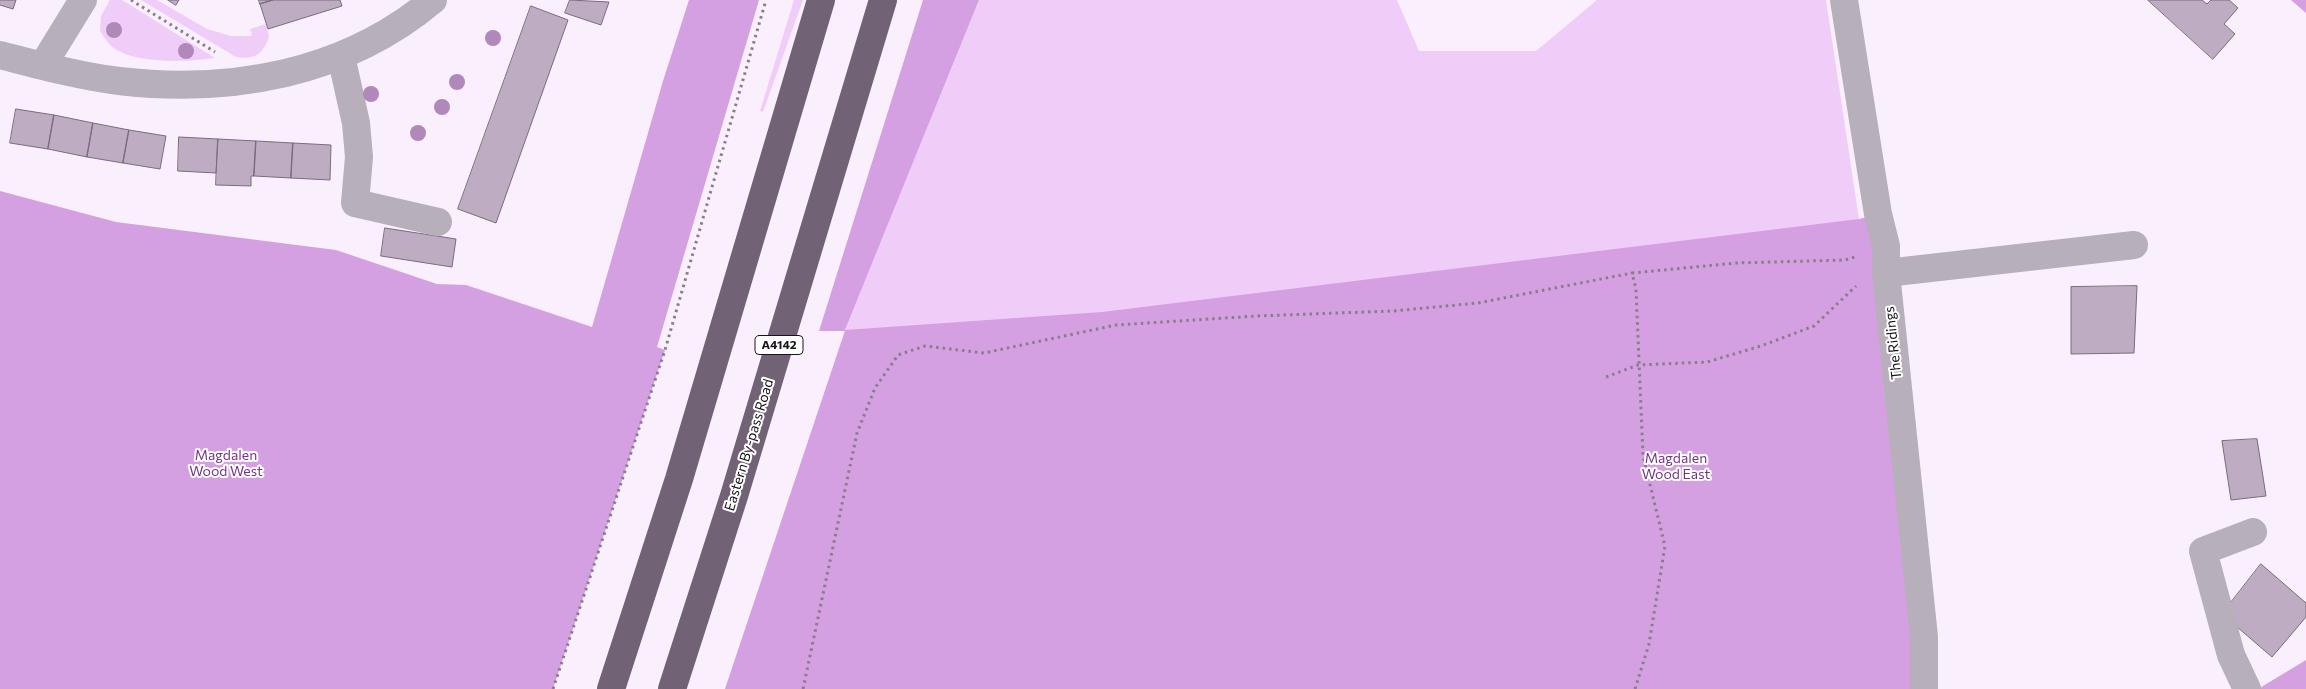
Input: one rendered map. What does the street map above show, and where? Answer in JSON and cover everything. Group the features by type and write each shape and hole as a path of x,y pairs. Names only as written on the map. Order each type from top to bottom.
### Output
{"highway":[{"path":"611,689 678,479 821,0"},
{"name":"Eastern By-pass Road","path":"672,689 734,496 883,0"}],"street":[{"path":"43,66 83,0"},
{"path":"0,55 43,66 117,80 156,84 205,85 238,83 308,69 341,56 392,30 434,0"},
{"name":"The Ridings","path":"1844,0 1878,214 1886,246 1886,273 1924,637 1924,689"},
{"path":"341,56 356,123 359,157 355,203 438,222"},
{"path":"1886,273 2134,246"},
{"path":"2247,689 2231,655 2203,551 2253,532"}],"path":[{"path":"131,0 219,54"},
{"path":"553,689 665,350 766,0"},
{"path":"803,689 857,433 875,388 898,355 925,346 984,353 1116,326 1256,316 1393,312 1478,302 1632,273 1736,263 1845,260 1886,246"},
{"path":"1632,273 1636,289 1642,456 1665,546 1649,644 1635,689"},
{"path":"1606,377 1638,365 1707,362 1761,346 1814,326 1857,286"}],"shaded area":[{"path":"110,0 122,0 215,58 164,61 137,57 115,49 108,43 100,31 101,16"},
{"path":"141,0 157,0 207,29 231,36 251,36 250,29 266,24 269,37 264,48 257,55 248,58 236,57"},
{"path":"794,0 803,0 763,112 760,111"},
{"path":"979,0 1397,0 1419,51 1536,51 1597,0 1826,0 1859,219 725,689 845,330"}],"green space":[{"name":"Magdalen Wood West","path":"689,0 759,0 657,347 665,350 553,689 0,689 0,191 116,222 336,250 437,284 466,285 592,327 663,81"},
{"name":"Magdalen Wood East","path":"923,0 979,0 845,330 1102,312 1859,219 1878,214 1924,689 725,689 845,331 819,331"},
{"path":"2291,0 2306,0 2306,13"},
{"path":"2306,660 2306,689 2258,689"}],"building":[{"path":"0,0 16,0 13,9 0,5"},
{"path":"168,0 179,0 176,5"},
{"path":"259,0 273,0 260,4"},
{"path":"273,0 340,0 342,6 268,29 260,4"},
{"path":"570,0 609,2 601,25 565,13"},
{"path":"2148,0 2202,0 2207,4 2211,0 2229,0 2238,8 2224,24 2235,34 2213,59"},
{"path":"531,6 568,20 496,223 458,209"},
{"path":"16,109 54,115 48,149 10,143"},
{"path":"54,115 93,123 87,157 48,149"},
{"path":"93,123 129,130 123,163 87,157"},
{"path":"129,130 166,136 160,169 123,163"},
{"path":"179,137 218,139 216,173 178,171"},
{"path":"218,139 256,141 254,176 251,176 251,186 216,185"},
{"path":"256,141 293,143 291,178 254,176"},
{"path":"293,143 331,145 330,180 291,178"},
{"path":"385,228 456,239 452,267 381,256"},
{"path":"2137,286 2134,353 2071,354 2071,287"},
{"path":"2257,439 2266,496 2231,500 2222,441"},
{"path":"2261,564 2306,603 2306,617 2272,657 2222,614"}]}
